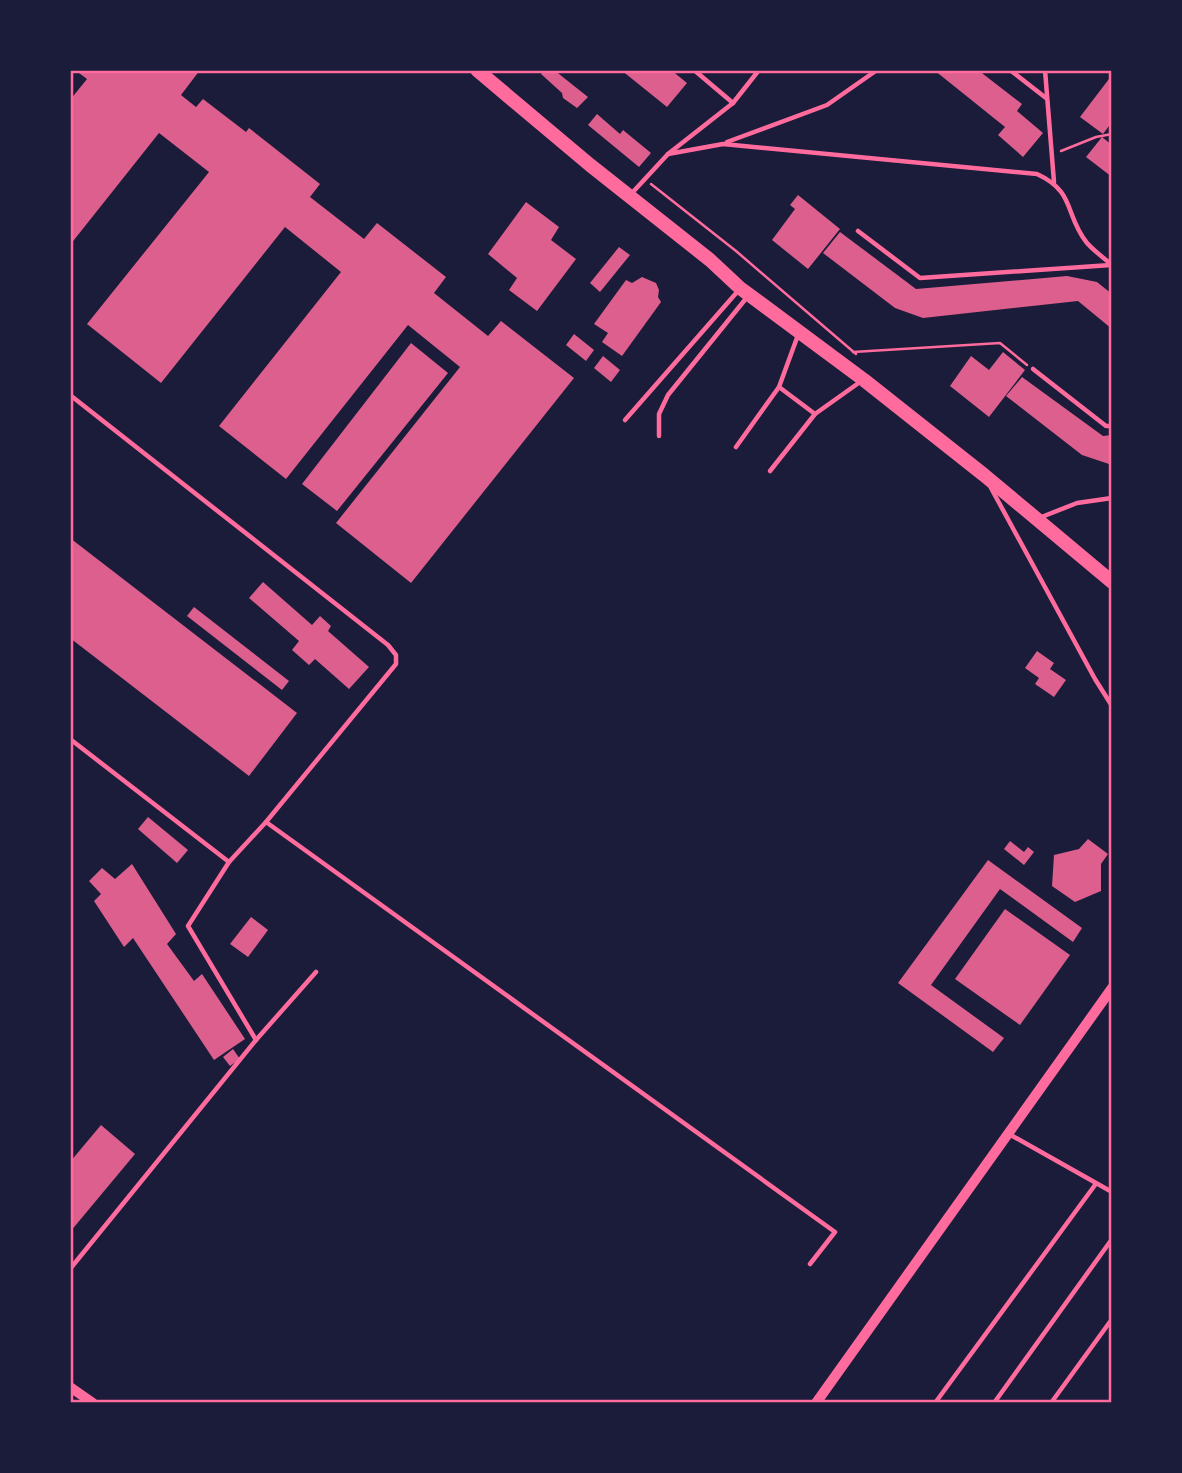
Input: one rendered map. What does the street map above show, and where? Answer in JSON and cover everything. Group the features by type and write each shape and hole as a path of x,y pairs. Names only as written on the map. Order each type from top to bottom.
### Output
{"main road":[{"path":"477,70 745,291 984,475 1112,582"}],"street":[{"path":"816,1403 1112,988"},
{"path":"70,1387 93,1403"}],"lane":[{"path":"694,70 733,103"},
{"path":"629,196 668,154 733,103 759,70"},
{"path":"668,154 723,144 827,105 877,70"},
{"path":"1010,70 1047,98"},
{"path":"1045,70 1054,182"},
{"path":"723,144 1037,174 1054,182 1064,194 1087,243 1112,265"},
{"path":"858,231 920,278 1112,265"},
{"path":"625,420 745,291"},
{"path":"659,436 659,414 668,395 745,291"},
{"path":"736,447 779,387 799,331"},
{"path":"1033,369 1105,426 1112,426"},
{"path":"770,471 815,414 864,380"},
{"path":"779,387 815,414"},
{"path":"70,395 388,645 396,655 396,664 266,822 229,862 188,926 256,1040"},
{"path":"984,475 1112,706"},
{"path":"1035,520 1077,503 1112,498"},
{"path":"70,739 229,862"},
{"path":"266,822 835,1232 810,1264"},
{"path":"70,1269 256,1040 316,972"},
{"path":"1008,1133 1095,1185 1112,1192"},
{"path":"935,1403 1095,1185"},
{"path":"994,1403 1112,1239"},
{"path":"1051,1403 1112,1319"}],"path":[{"path":"1052,155 1096,137 1112,134"},
{"path":"646,180 736,251 863,360"},
{"path":"853,352 1000,344 1033,369"}],"building":[{"path":"75,70 200,70 181,95 196,107 203,99 246,132 249,128 320,184 310,197 364,239 377,223 446,277 434,293 488,336 501,321 574,378 411,583 336,523 460,367 408,325 286,479 219,426 341,272 285,227 161,383 87,324 209,172 159,133 70,245 70,100 87,79"},
{"path":"544,70 554,70 588,97 577,108 563,98 562,93 541,74"},
{"path":"621,70 671,70 687,83 667,107"},
{"path":"934,70 978,70 1022,104 1017,111 1043,133 1023,157 998,135 1005,127"},
{"path":"1112,75 1112,122 1103,134 1080,117"},
{"path":"597,114 620,134 623,130 651,153 639,167 588,125"},
{"path":"1102,137 1112,145 1112,177 1086,157"},
{"path":"798,195 840,229 808,269 772,240 795,209 790,205"},
{"path":"526,202 559,227 551,240 576,259 537,311 509,290 517,278 488,254"},
{"path":"840,232 916,289 1067,276 1097,282 1112,294 1112,329 1078,301 923,318 895,308 823,253"},
{"path":"619,247 630,255 600,292 590,283"},
{"path":"642,277 656,283 661,302 622,356 602,342 608,333 594,324 626,280 632,283"},
{"path":"574,334 594,350 586,361 566,345"},
{"path":"411,343 448,373 337,511 302,484"},
{"path":"1003,352 1025,370 989,417 950,386 971,356 989,370"},
{"path":"603,356 620,370 611,382 594,368"},
{"path":"1022,377 1103,436 1112,435 1112,465 1082,455 1006,396"},
{"path":"70,538 297,713 249,776 70,638"},
{"path":"263,582 312,625 320,616 331,626 328,631 369,667 349,689 315,659 309,665 292,650 299,641 249,598"},
{"path":"194,607 289,681 282,690 187,616"},
{"path":"1037,651 1054,663 1050,669 1066,680 1054,697 1035,684 1039,678 1025,668"},
{"path":"148,817 188,850 177,863 138,829"},
{"path":"1088,839 1108,854 1101,864 1101,891 1075,902 1052,886 1054,855 1079,849"},
{"path":"1010,841 1024,852 1028,847 1034,852 1024,865 1004,849"},
{"path":"988,860 1082,928 1073,942 1000,889 931,985 1004,1038 993,1052 898,983"},
{"path":"132,864 176,934 167,944 194,981 202,974 245,1039 214,1060 133,938 124,947 94,901 101,894 89,881 102,868 115,879"},
{"path":"1005,909 1070,955 1020,1025 955,979"},
{"path":"251,917 268,930 248,957 230,944"},
{"path":"233,1049 240,1059 230,1066 223,1057"},
{"path":"101,1125 135,1154 70,1232 70,1162"}]}
